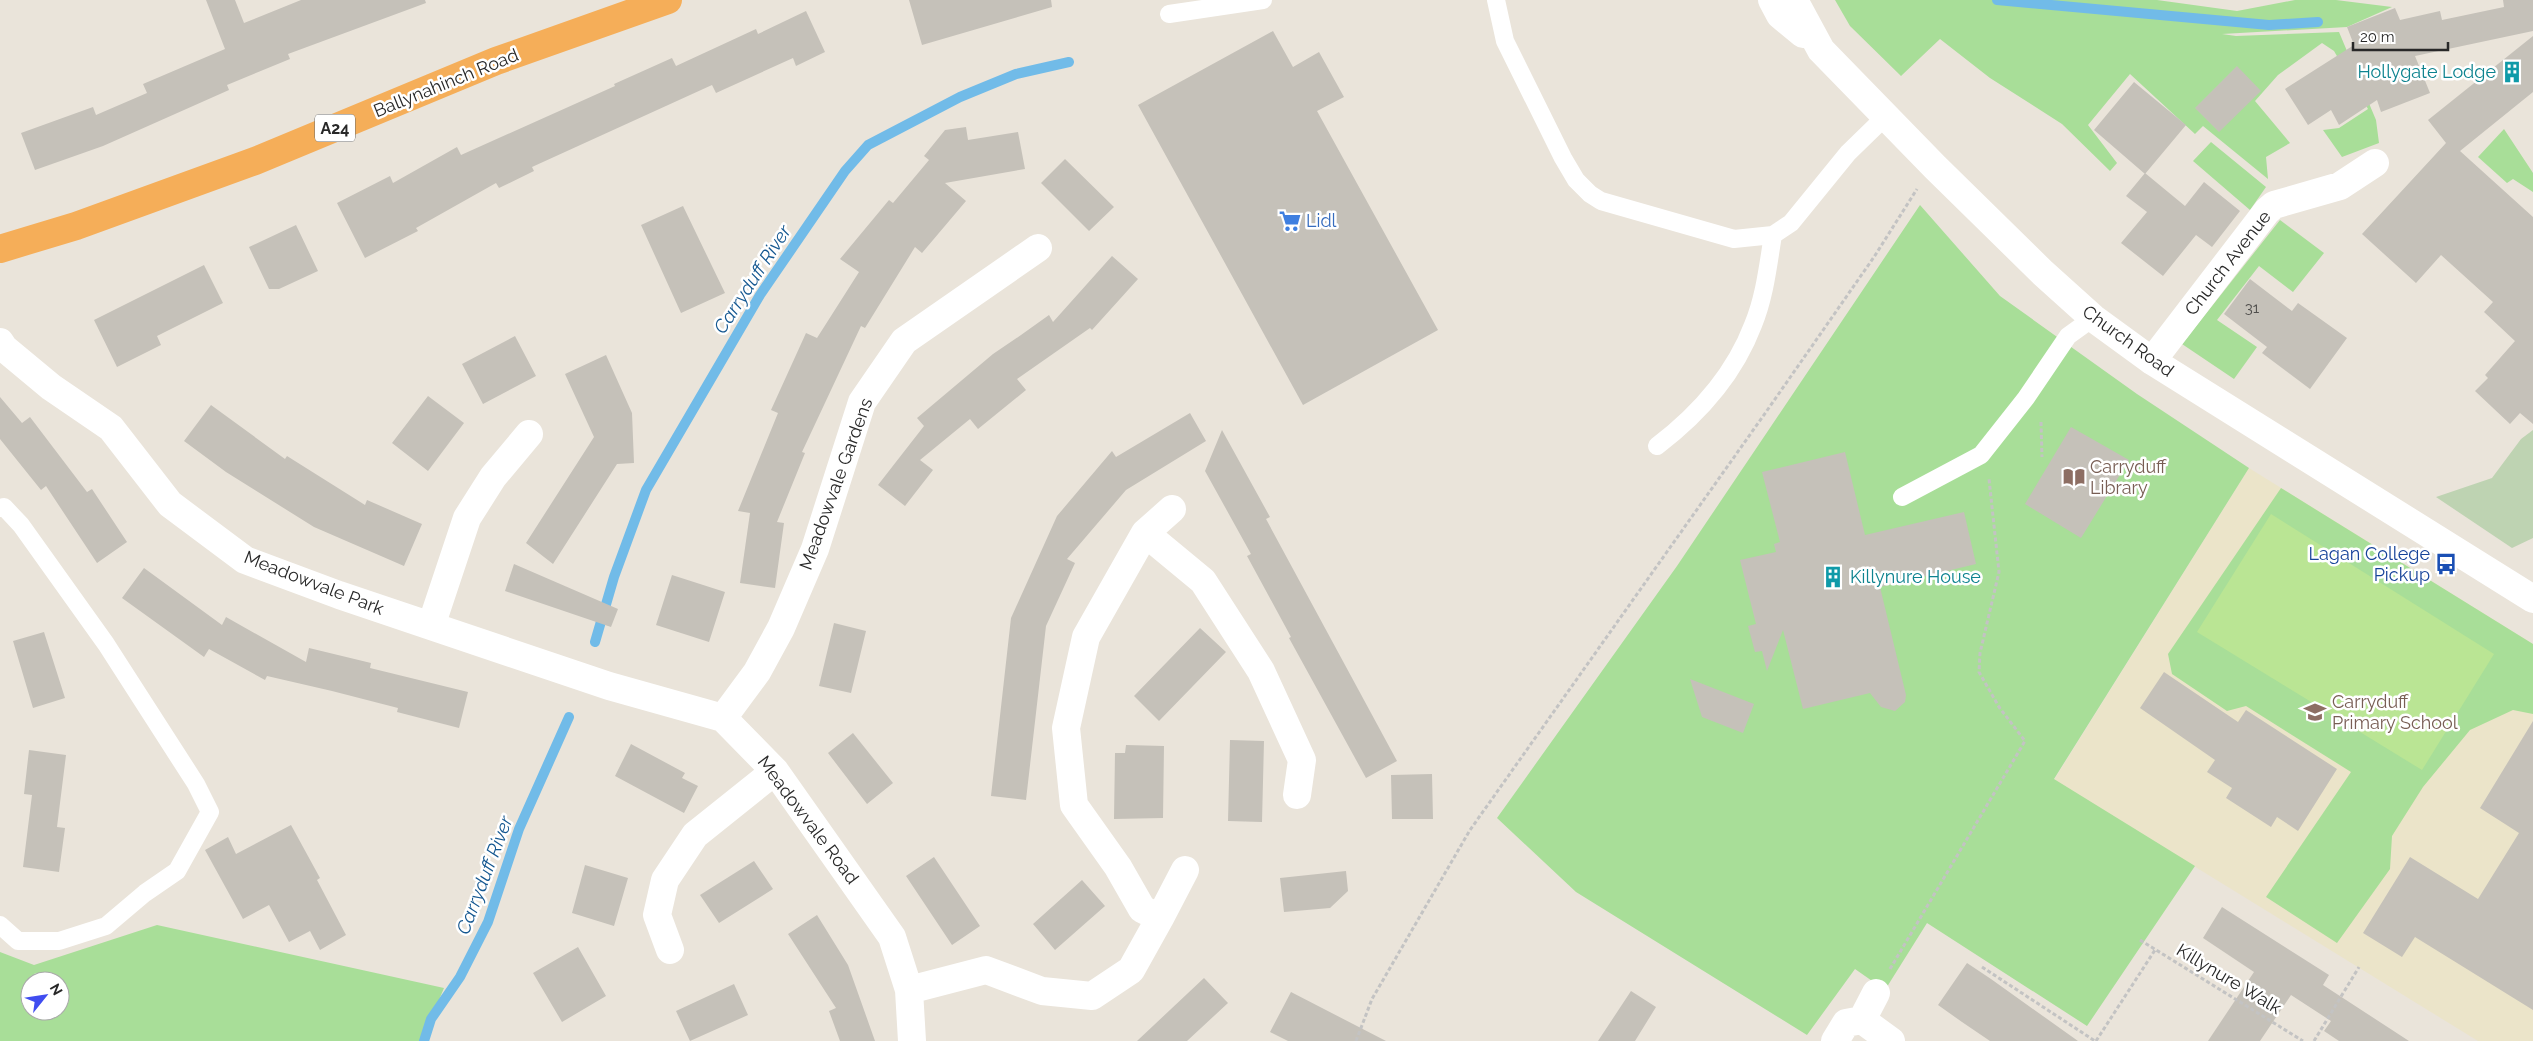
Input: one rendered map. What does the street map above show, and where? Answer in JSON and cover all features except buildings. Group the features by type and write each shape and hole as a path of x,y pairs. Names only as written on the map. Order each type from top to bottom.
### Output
{"highway":[{"name":"Ballynahinch Road","path":"0,249 76,226 255,161 496,61 668,0"}],"street":[{"path":"1772,0 1780,15 1821,50"},
{"name":"Church Road","path":"1794,0 1821,50 1935,167 2043,273 2093,318 2152,361 2533,599"},
{"name":"Church Avenue","path":"2152,361 2267,211 2274,205 2340,186 2375,163"},
{"name":"Meadowvale Gardens","path":"723,718 757,672 781,628 815,549 862,402 904,341 1038,248"},
{"name":"Meadowvale Park","path":"0,342 4,348 51,387 111,428 170,504 245,560 431,626 609,686"},
{"path":"431,626 466,518 493,477 529,434"},
{"path":"1160,918 1142,909 1118,868 1074,805 1066,728 1086,637 1145,533 1172,509"},
{"path":"1145,533 1203,580 1261,671 1302,760 1297,795"},
{"name":"Meadowvale Road","path":"609,686 723,718 775,771 892,937 909,990 912,1041"},
{"path":"670,950 657,915 665,880 695,835 775,771"},
{"path":"909,990 986,970 1042,990 1092,996 1131,970 1185,870"},
{"path":"1876,993 1848,1028 1891,1041"}],"lane":[{"path":"1169,14 1263,0"},
{"path":"1496,0 1505,41 1563,158 1576,180 1590,194 1601,201 1734,239 1773,235 1791,223 1848,153 1886,116"},
{"path":"1657,446 1686,424 1721,386 1753,326 1763,294 1773,235"},
{"path":"1902,497 1981,455 2026,398 2068,336 2093,318"},
{"path":"0,508 4,507 21,525 106,644 196,784 210,812 177,872 145,893 106,926 59,940 18,941 0,926"}],"path":[{"path":"1356,1041 1372,998 1470,830 1778,395 1874,257 1917,189"},
{"path":"2041,422 2042,457"},
{"path":"1876,993 2025,741 1999,706 1980,672 1980,653 1999,572 1988,483 1990,475"},
{"name":"Killynure Walk","path":"2140,940 2303,1041"},
{"path":"1982,967 2096,1041 2155,950"},
{"path":"2314,1041 2359,967"}],"shaded area":[{"name":"Carryduff Primary School","path":"2249,468 2533,644 2533,1041 2478,1041 2054,780"}],"green space":[{"path":"1835,0 2157,0 2237,11 2295,0 2336,0 2392,7 2347,27 2222,34 2236,36 2339,32 2376,120 2379,143 2342,157 2323,130 2339,128 2368,109 2334,51 2322,43 2278,75 2255,101 2290,143 2266,157 2268,179 2203,126 2195,134 2130,74 2088,125 2117,163 2110,171 2062,124 1990,78 1940,39 1901,76 1850,26"},
{"path":"2504,129 2533,173 2533,192 2513,179 2507,183 2478,157"},
{"path":"2211,142 2266,187 2250,210 2193,161"},
{"path":"1920,205 2000,296 2137,394 2249,468 2054,779 2195,866 2087,1026 1927,923 1885,990 1855,969 1807,1035 1576,892 1497,818 1677,566"},
{"path":"2280,220 2324,253 2293,292 2259,266 2217,320 2257,347 2234,379 2182,344"},
{"path":"2533,430 2533,538 2512,548 2436,497 2492,478 2521,439"},
{"path":"2281,488 2533,644 2533,714 2513,710 2470,730 2423,787 2392,836 2390,869 2337,943 2266,897 2351,772 2246,706 2227,711 2172,674 2168,654"},
{"path":"2271,514 2494,654 2422,770 2197,632"},
{"path":"157,925 444,988 431,1019 427,1041 0,1041 0,952 34,965"}],"waterway":[{"name":"Carryduff River","path":"1997,0 2269,25 2318,22"},
{"name":"Carryduff River","path":"595,642 614,577 646,490 760,295 845,171 868,145 960,97 1016,74 1069,62"},
{"name":"Carryduff River","path":"424,1041 431,1019 460,977 488,922 519,829 569,717"}],"place":[{"name":"Hollygate Lodge","path":"2512,72"},
{"name":"Lidl","path":"1290,221"},
{"name":"Carryduff Library","path":"2074,477"},
{"name":"Lagan College Pickup","path":"2446,564"},
{"name":"Killynure House","path":"1833,577"},
{"name":"Carryduff Primary School","path":"2315,712"}]}
